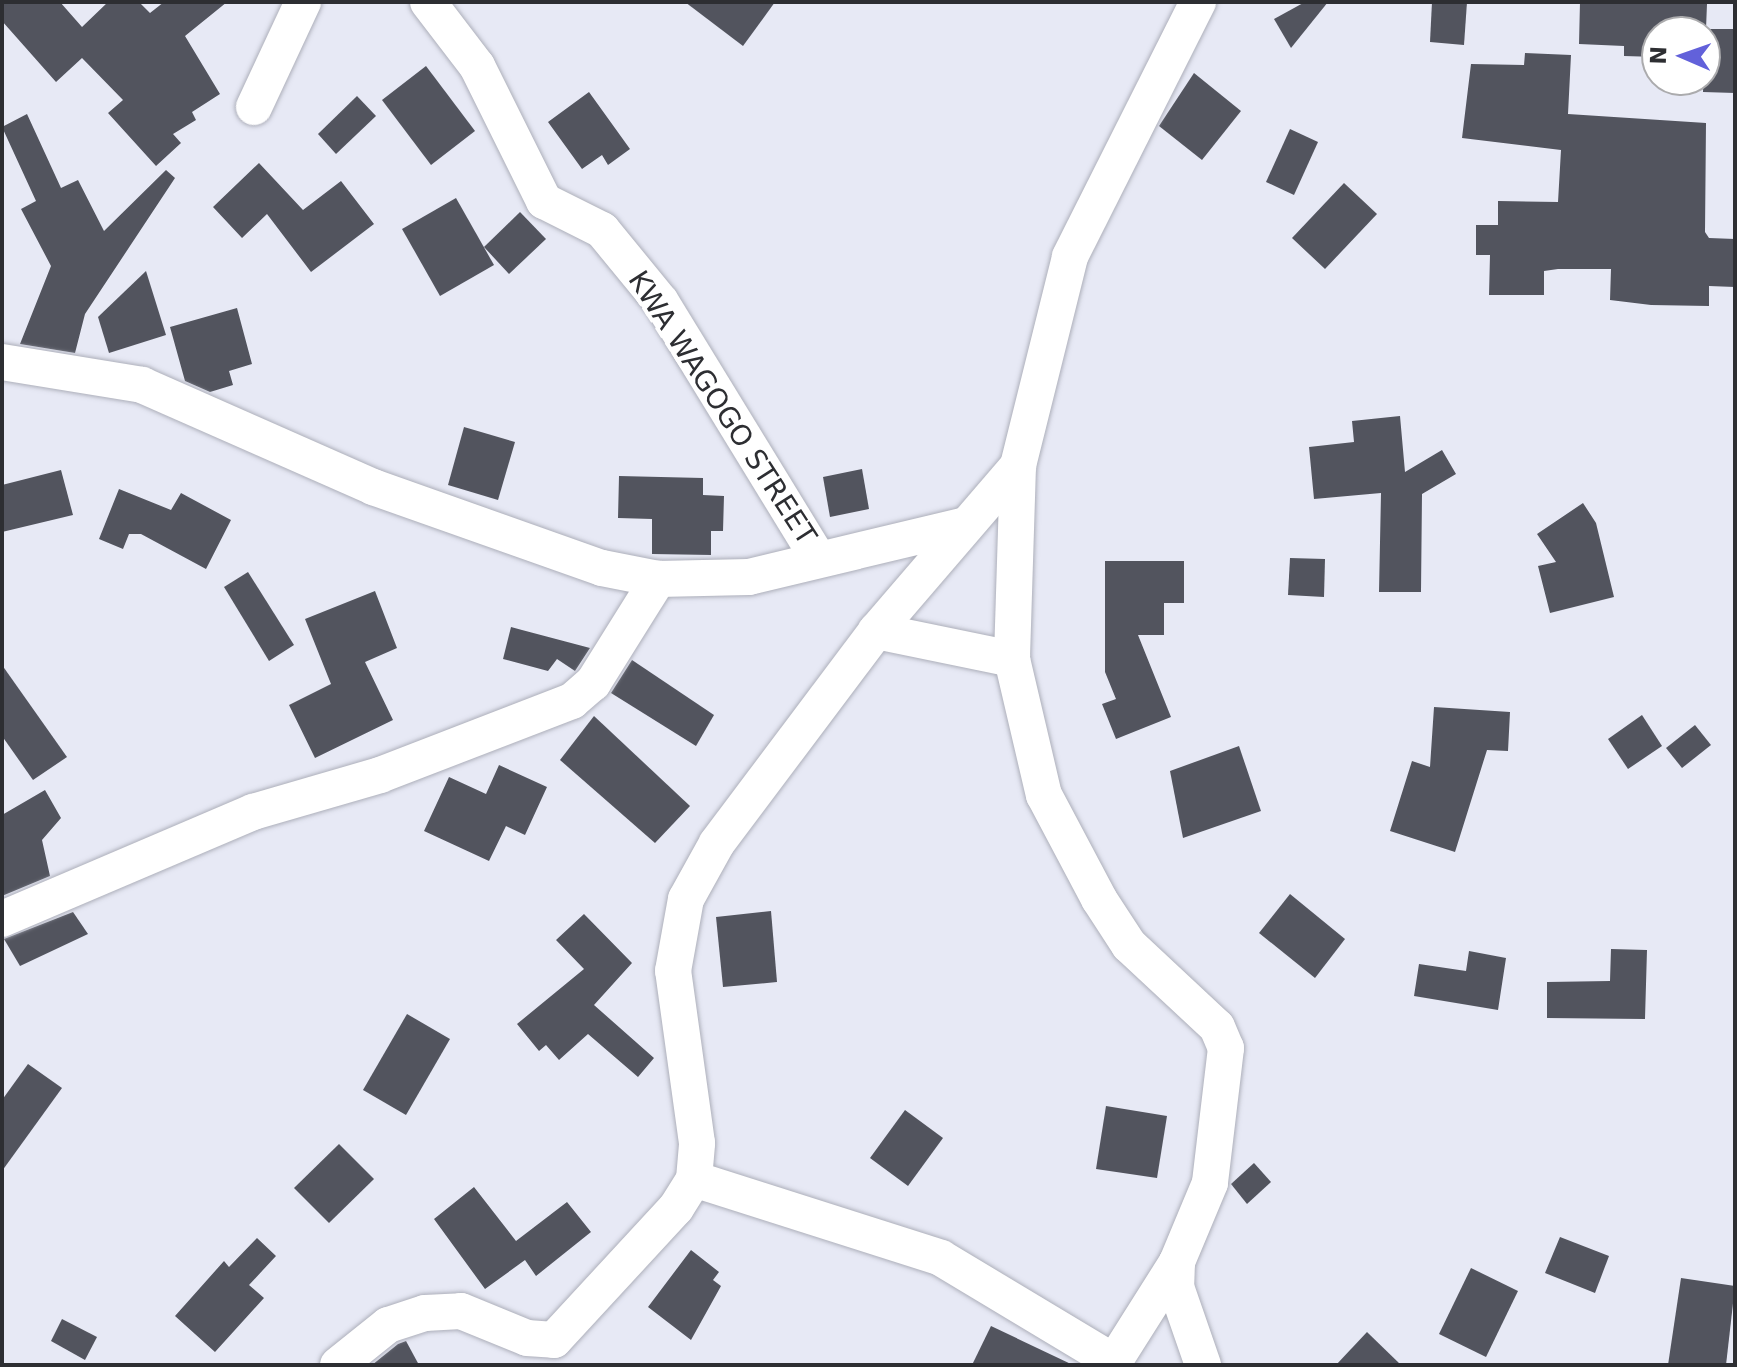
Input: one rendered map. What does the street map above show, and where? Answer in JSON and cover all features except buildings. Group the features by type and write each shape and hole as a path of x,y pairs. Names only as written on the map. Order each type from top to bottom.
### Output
{"street":[{"path":"254,107 303,2"},
{"name":"KWA WAGOGO STREET","path":"428,2 477,66 544,201 602,230 661,302 816,555"},
{"path":"694,1179 941,1258 1113,1364 1177,1262 1210,1183 1226,1048 1217,1027 1129,945 1099,899 1044,795 1012,659 1018,466 1070,257 1198,2"},
{"path":"2,362 142,385 373,487 602,568 658,579 749,577 816,555 965,525"},
{"path":"338,1365 388,1325 425,1313 461,1311 527,1338 554,1340 694,1179 697,1143 672,948 686,899 717,843 876,631 1018,466"},
{"path":"2,919 253,812 380,775 572,701 593,683 658,579"},
{"path":"876,631 1012,659"},
{"path":"1177,1262 1176,1287 1203,1365"}]}
